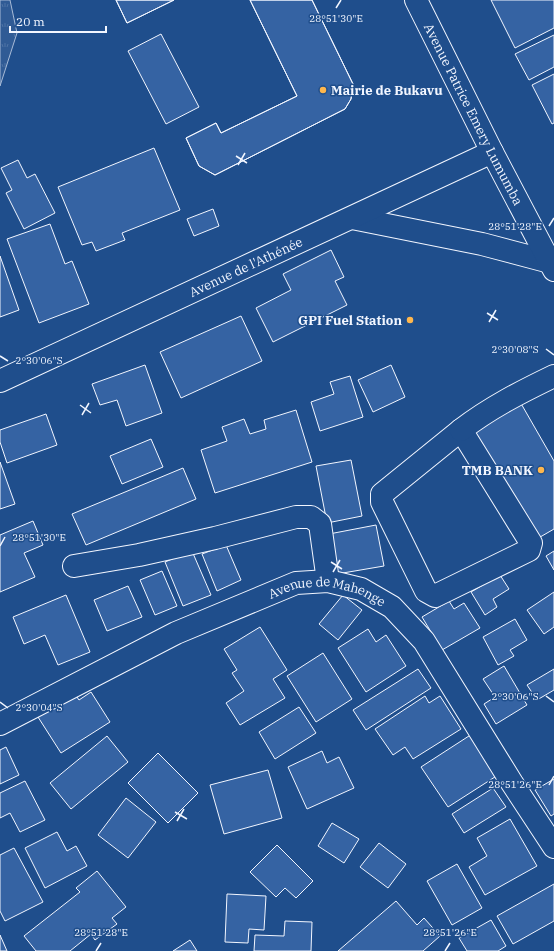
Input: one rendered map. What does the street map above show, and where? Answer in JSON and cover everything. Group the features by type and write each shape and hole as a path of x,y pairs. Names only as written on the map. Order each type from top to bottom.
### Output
{"street":[{"name":"Avenue Patrice Emery Lumumba","path":"416,0 492,152 552,266"},
{"name":"Avenue de l'Athénée","path":"0,381 492,152"},
{"path":"352,218 482,244 552,266"},
{"path":"461,430 531,543 529,550 435,596 426,591 382,502 382,494 461,430 478,417 515,395 554,376"},
{"path":"74,566 139,555 215,538 296,517 311,517 320,524 328,581"},
{"name":"Avenue de Mahenge","path":"0,724 176,633 296,583 328,581 361,589 392,607 424,641 512,783 554,847"}],"green space":[{"path":"0,0 10,0 17,33 0,86"}],"building":[{"path":"116,0 174,0 127,23"},
{"path":"116,0 174,0 127,23"},
{"name":"Mairie de Bukavu","path":"250,0 312,0 353,84 351,99 345,109 215,175 199,166 186,138 216,123 221,133 297,96"},
{"name":"Mairie de Bukavu","path":"250,0 312,0 353,84 351,99 345,109 215,175 199,166 186,138 216,123 221,133 297,96"},
{"path":"491,0 554,0 554,28 515,48"},
{"path":"161,34 199,107 166,124 128,51"},
{"path":"554,35 554,67 529,80 515,54"},
{"path":"554,74 554,123 552,124 532,85"},
{"path":"154,148 180,210 122,233 125,240 96,251 92,242 82,245 58,187"},
{"path":"18,160 27,178 35,174 55,213 24,229 6,193 12,190 1,168"},
{"path":"213,209 219,226 194,236 187,219"},
{"path":"50,224 65,264 72,261 89,304 39,323 7,239"},
{"path":"331,250 344,277 335,281 347,305 273,342 256,308 291,290 283,274"},
{"path":"0,256 19,310 0,317"},
{"path":"241,316 262,361 181,398 160,352"},
{"path":"145,365 162,413 126,426 117,400 100,405 92,384"},
{"path":"391,365 405,397 373,412 358,380"},
{"path":"350,376 363,417 320,431 311,402 334,394 330,382"},
{"path":"519,400 554,461 554,529 535,540 470,428"},
{"path":"296,410 312,462 215,493 201,450 227,441 222,427 244,419 250,434 266,429 264,420"},
{"path":"46,414 57,445 7,463 0,442 0,430"},
{"path":"151,439 163,467 122,484 110,456"},
{"path":"351,460 362,516 327,523 316,466"},
{"path":"0,462 15,504 0,509"},
{"path":"183,468 196,499 86,545 72,514"},
{"path":"33,521 43,545 24,553 35,577 0,592 0,535"},
{"path":"376,525 384,566 337,574 329,534"},
{"path":"226,545 241,580 217,591 202,554"},
{"path":"192,551 211,595 183,606 165,562"},
{"path":"554,551 554,570 546,556"},
{"path":"162,571 177,606 155,615 140,580"},
{"path":"500,575 509,589 493,599 497,607 485,615 471,592"},
{"path":"128,586 142,617 107,631 94,600"},
{"path":"554,592 554,627 544,634 527,610"},
{"path":"66,595 90,652 58,665 45,635 24,644 13,617"},
{"path":"343,595 362,610 338,640 319,624"},
{"path":"449,601 454,609 464,603 480,628 442,650 422,617"},
{"path":"515,619 527,640 510,650 514,656 498,665 483,637"},
{"path":"260,627 287,670 273,679 285,698 240,725 226,703 244,691 232,673 237,670 224,649"},
{"path":"368,629 376,642 386,635 406,666 366,692 338,648"},
{"path":"323,653 352,699 316,722 287,676"},
{"path":"504,666 527,705 496,724 484,704 495,697 483,679"},
{"path":"418,669 431,688 366,730 353,710"},
{"path":"554,669 554,690 537,700 527,685"},
{"path":"91,692 110,722 61,753 38,717 75,694 79,700"},
{"path":"425,696 429,703 440,696 461,729 413,759 405,747 393,755 375,729"},
{"path":"299,707 316,733 275,759 259,732"},
{"path":"472,734 498,775 448,807 421,767"},
{"path":"107,736 128,762 71,809 50,783"},
{"path":"6,747 19,775 0,784 0,750"},
{"path":"322,751 327,763 339,757 354,788 307,809 288,767"},
{"path":"158,753 198,793 168,823 128,783"},
{"path":"268,770 282,818 224,834 210,785"},
{"path":"554,779 554,814 551,816 535,790"},
{"path":"25,781 45,820 20,832 10,813 0,818 0,793"},
{"path":"493,788 506,807 464,833 452,814"},
{"path":"126,798 156,822 128,858 98,835"},
{"path":"510,819 537,866 485,895 469,867 487,856 477,838"},
{"path":"332,823 359,839 344,863 318,846"},
{"path":"57,832 67,851 76,846 87,866 45,888 25,848"},
{"path":"379,843 406,864 388,888 360,867"},
{"path":"277,845 313,881 296,898 285,888 276,897 250,872"},
{"path":"14,848 43,902 5,921 0,911 0,855"},
{"path":"457,864 482,908 452,925 427,881"},
{"path":"97,871 126,907 112,918 117,924 95,940 91,934 70,951 36,951 24,936 80,892 76,888"},
{"path":"554,884 554,921 513,944 497,916"},
{"path":"227,894 266,896 264,930 249,929 248,943 225,942"},
{"path":"396,901 417,925 424,918 440,936 423,951 338,951"},
{"path":"491,920 506,946 498,951 467,951 459,938"},
{"path":"285,921 312,922 311,951 254,951 255,935 284,936"},
{"path":"0,935 7,951 0,951"},
{"path":"190,940 197,951 173,951"}],"place":[{"name":"Mairie de Bukavu","path":"323,90"},
{"name":"GPI Fuel Station","path":"410,320"},
{"name":"TMB BANK","path":"541,470"}]}
